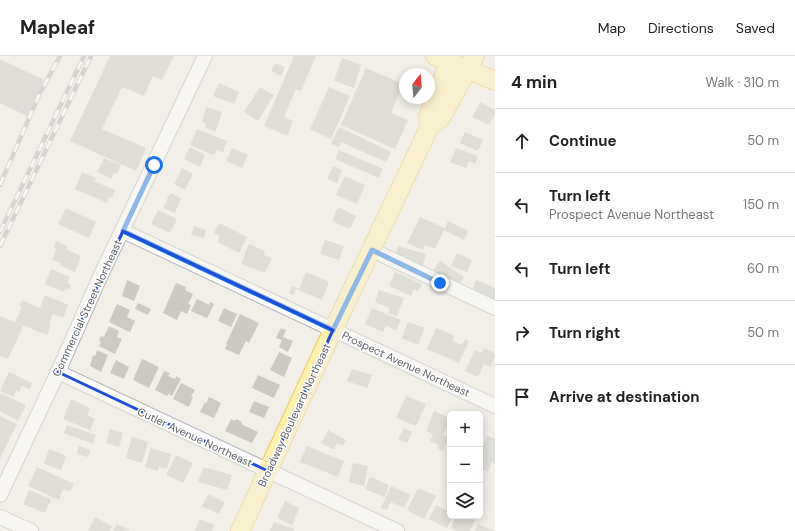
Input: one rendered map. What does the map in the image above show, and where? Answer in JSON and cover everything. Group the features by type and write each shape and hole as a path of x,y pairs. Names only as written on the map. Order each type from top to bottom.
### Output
{"main road":[{"path":"446,58 471,63 495,81"},
{"name":"Broadway Boulevard Northeast","path":"430,126 428,117 446,58"},
{"name":"Broadway Boulevard Northeast","path":"240,531 430,126 442,118 471,63"}],"street":[{"name":"Commercial Street Northeast","path":"0,495 58,372 100,277 205,56"},
{"name":"Prospect Avenue Northeast","path":"123,231 495,406"},
{"path":"372,250 495,308"},
{"name":"Cutler Avenue Northeast","path":"58,372 397,531"},
{"path":"0,517 31,531"}],"highlighted area":[{"path":"123,231 333,330 268,471 58,372"}],"building":[{"path":"110,56 174,56 162,80 153,76 144,96 122,87 102,129 146,148 136,171 70,141"},
{"path":"294,56 316,56 301,91 296,89 284,117 293,121 287,136 264,126"},
{"path":"342,58 361,65 354,88 334,81"},
{"path":"0,59 44,80 27,116 0,103"},
{"path":"275,63 285,67 281,76 271,71"},
{"path":"366,68 399,82 399,94 391,113 408,120 395,149 341,125"},
{"path":"219,83 239,92 234,104 213,96"},
{"path":"260,87 274,95 258,121 244,112"},
{"path":"329,87 350,96 331,139 310,129"},
{"path":"480,102 495,110 495,114 489,125 472,117"},
{"path":"206,107 222,112 216,131 205,128 206,123 202,122"},
{"path":"339,127 391,152 386,162 341,142 339,147 331,144"},
{"path":"197,129 227,141 223,152 216,150 214,155 190,145"},
{"path":"465,132 483,140 478,151 460,143"},
{"path":"190,147 205,155 200,167 184,159"},
{"path":"232,148 248,155 242,168 226,161"},
{"path":"456,148 478,156 475,164 469,161 466,168 450,162"},
{"path":"339,150 383,169 379,178 335,159"},
{"path":"104,158 121,165 117,174 114,172 111,179 97,172"},
{"path":"333,166 342,170 337,183 327,179"},
{"path":"182,168 193,174 185,190 174,184"},
{"path":"82,172 96,178 94,181 115,190 112,197 109,197 107,203 75,189"},
{"path":"345,176 365,185 357,204 336,195"},
{"path":"170,193 181,198 175,213 163,208"},
{"path":"338,207 356,216 350,229 332,221"},
{"path":"66,208 96,222 89,238 58,224"},
{"path":"158,210 177,219 170,233 151,224"},
{"path":"420,217 445,228 448,221 468,231 464,240 444,230 435,249 425,245 423,250 407,243"},
{"path":"219,223 247,237 239,253 217,242 220,236 214,233"},
{"path":"194,226 206,230 204,238 191,235"},
{"path":"325,240 344,246 339,260 320,254"},
{"path":"56,241 67,246 66,249 81,256 75,272 60,265 61,263 52,260 57,248 54,247"},
{"path":"249,244 265,251 264,255 272,258 265,273 241,264"},
{"path":"398,246 426,254 422,268 394,260"},
{"path":"457,253 472,260 467,272 451,266"},
{"path":"440,261 464,277 457,288 432,272"},
{"path":"51,269 70,277 67,283 71,284 69,290 65,288 64,292 45,284"},
{"path":"306,272 329,282 322,300 296,289 294,295 289,293 292,286 299,289"},
{"path":"395,272 422,284 418,291 414,289 411,296 389,286"},
{"path":"127,280 140,286 134,301 122,296"},
{"path":"476,280 495,288 495,303 471,293"},
{"path":"176,283 186,287 185,290 193,294 188,304 191,305 187,314 181,311 177,320 163,313"},
{"path":"379,290 404,298 397,316 388,313 390,308 375,302"},
{"path":"45,295 68,305 63,318 53,314 47,335 15,322 22,307 19,306 22,300 40,308"},
{"path":"197,299 209,305 210,302 214,304 207,318 191,311"},
{"path":"138,303 151,309 148,315 135,309"},
{"path":"117,304 130,310 127,317 135,321 130,332 109,322"},
{"path":"224,308 237,314 231,327 218,321"},
{"path":"372,308 401,320 396,330 386,326 383,332 365,324"},
{"path":"240,314 259,323 249,343 246,341 239,355 225,349"},
{"path":"0,316 23,326 8,359 0,356"},
{"path":"408,322 425,328 418,345 402,338"},
{"path":"109,326 119,331 117,337 122,339 115,354 99,346 101,336 104,337"},
{"path":"281,328 286,330 283,337 293,341 288,352 279,347 282,340 276,338"},
{"path":"436,328 455,336 452,341 462,345 465,339 469,341 459,363 427,349"},
{"path":"484,348 495,353 495,357 490,367 484,364 478,377 465,371 475,350 482,353"},
{"path":"97,350 108,355 101,372 90,366 93,355 95,356"},
{"path":"279,352 292,358 284,377 270,370"},
{"path":"142,359 159,367 149,388 133,380"},
{"path":"116,360 129,367 124,379 110,373"},
{"path":"352,369 372,375 367,388 347,381"},
{"path":"164,371 170,373 168,376 175,379 176,376 181,379 172,396 168,394 167,396 155,390"},
{"path":"9,372 32,383 30,389 22,386 19,392 16,390 14,397 0,391"},
{"path":"258,375 280,385 274,398 252,388"},
{"path":"181,383 195,390 191,396 193,397 189,407 173,399"},
{"path":"0,393 26,405 18,421 0,411"},
{"path":"406,396 426,404 416,426 396,418"},
{"path":"209,397 221,403 214,418 200,412"},
{"path":"71,399 90,408 87,415 95,419 90,430 63,419"},
{"path":"254,401 269,407 264,418 249,412"},
{"path":"434,411 447,417 447,425 443,435 447,437 447,442 443,451 437,448 439,445 430,441 433,434 426,431"},
{"path":"0,416 17,424 0,459"},
{"path":"231,419 235,421 236,419 242,422 241,424 258,432 252,443 225,431"},
{"path":"67,425 96,435 93,444 64,433"},
{"path":"404,428 412,432 407,443 398,439"},
{"path":"110,429 123,433 119,447 106,443"},
{"path":"328,430 346,440 343,446 337,443 334,450 321,443"},
{"path":"487,436 495,439 495,464 492,462 488,472 483,470 483,446"},
{"path":"132,437 148,442 142,463 126,458"},
{"path":"79,446 91,450 88,457 77,454"},
{"path":"307,446 344,461 338,477 300,462"},
{"path":"151,448 171,454 167,469 159,467 158,471 145,467"},
{"path":"49,449 66,456 61,470 44,464"},
{"path":"176,455 193,463 183,483 166,475"},
{"path":"353,463 368,466 364,486 349,482"},
{"path":"37,467 74,484 70,492 63,489 59,500 28,486"},
{"path":"203,467 232,475 227,490 198,482"},
{"path":"370,477 389,485 385,497 365,489"},
{"path":"391,486 411,495 404,508 391,502 387,510 381,508"},
{"path":"418,488 436,496 424,519 407,510"},
{"path":"29,490 51,499 45,513 23,504"},
{"path":"208,494 225,502 219,514 202,506"},
{"path":"285,501 299,508 292,525 277,518"},
{"path":"436,505 447,510 447,519 452,519 447,528 429,519"},
{"path":"95,517 112,526 110,531 88,531"},
{"path":"200,519 214,525 212,531 195,531"},
{"path":"455,519 475,520 470,531 457,531 451,528"},
{"path":"274,522 294,529 294,531 270,531"},
{"path":"117,524 131,531 113,531"},
{"path":"478,524 494,531 475,531"}],"railway":[{"path":"0,185 39,95 60,56"},
{"path":"0,232 84,56"},
{"path":"0,246 91,56"}],"route":[{"path":"154,165 123,231 333,330 372,250 440,283"}]}
